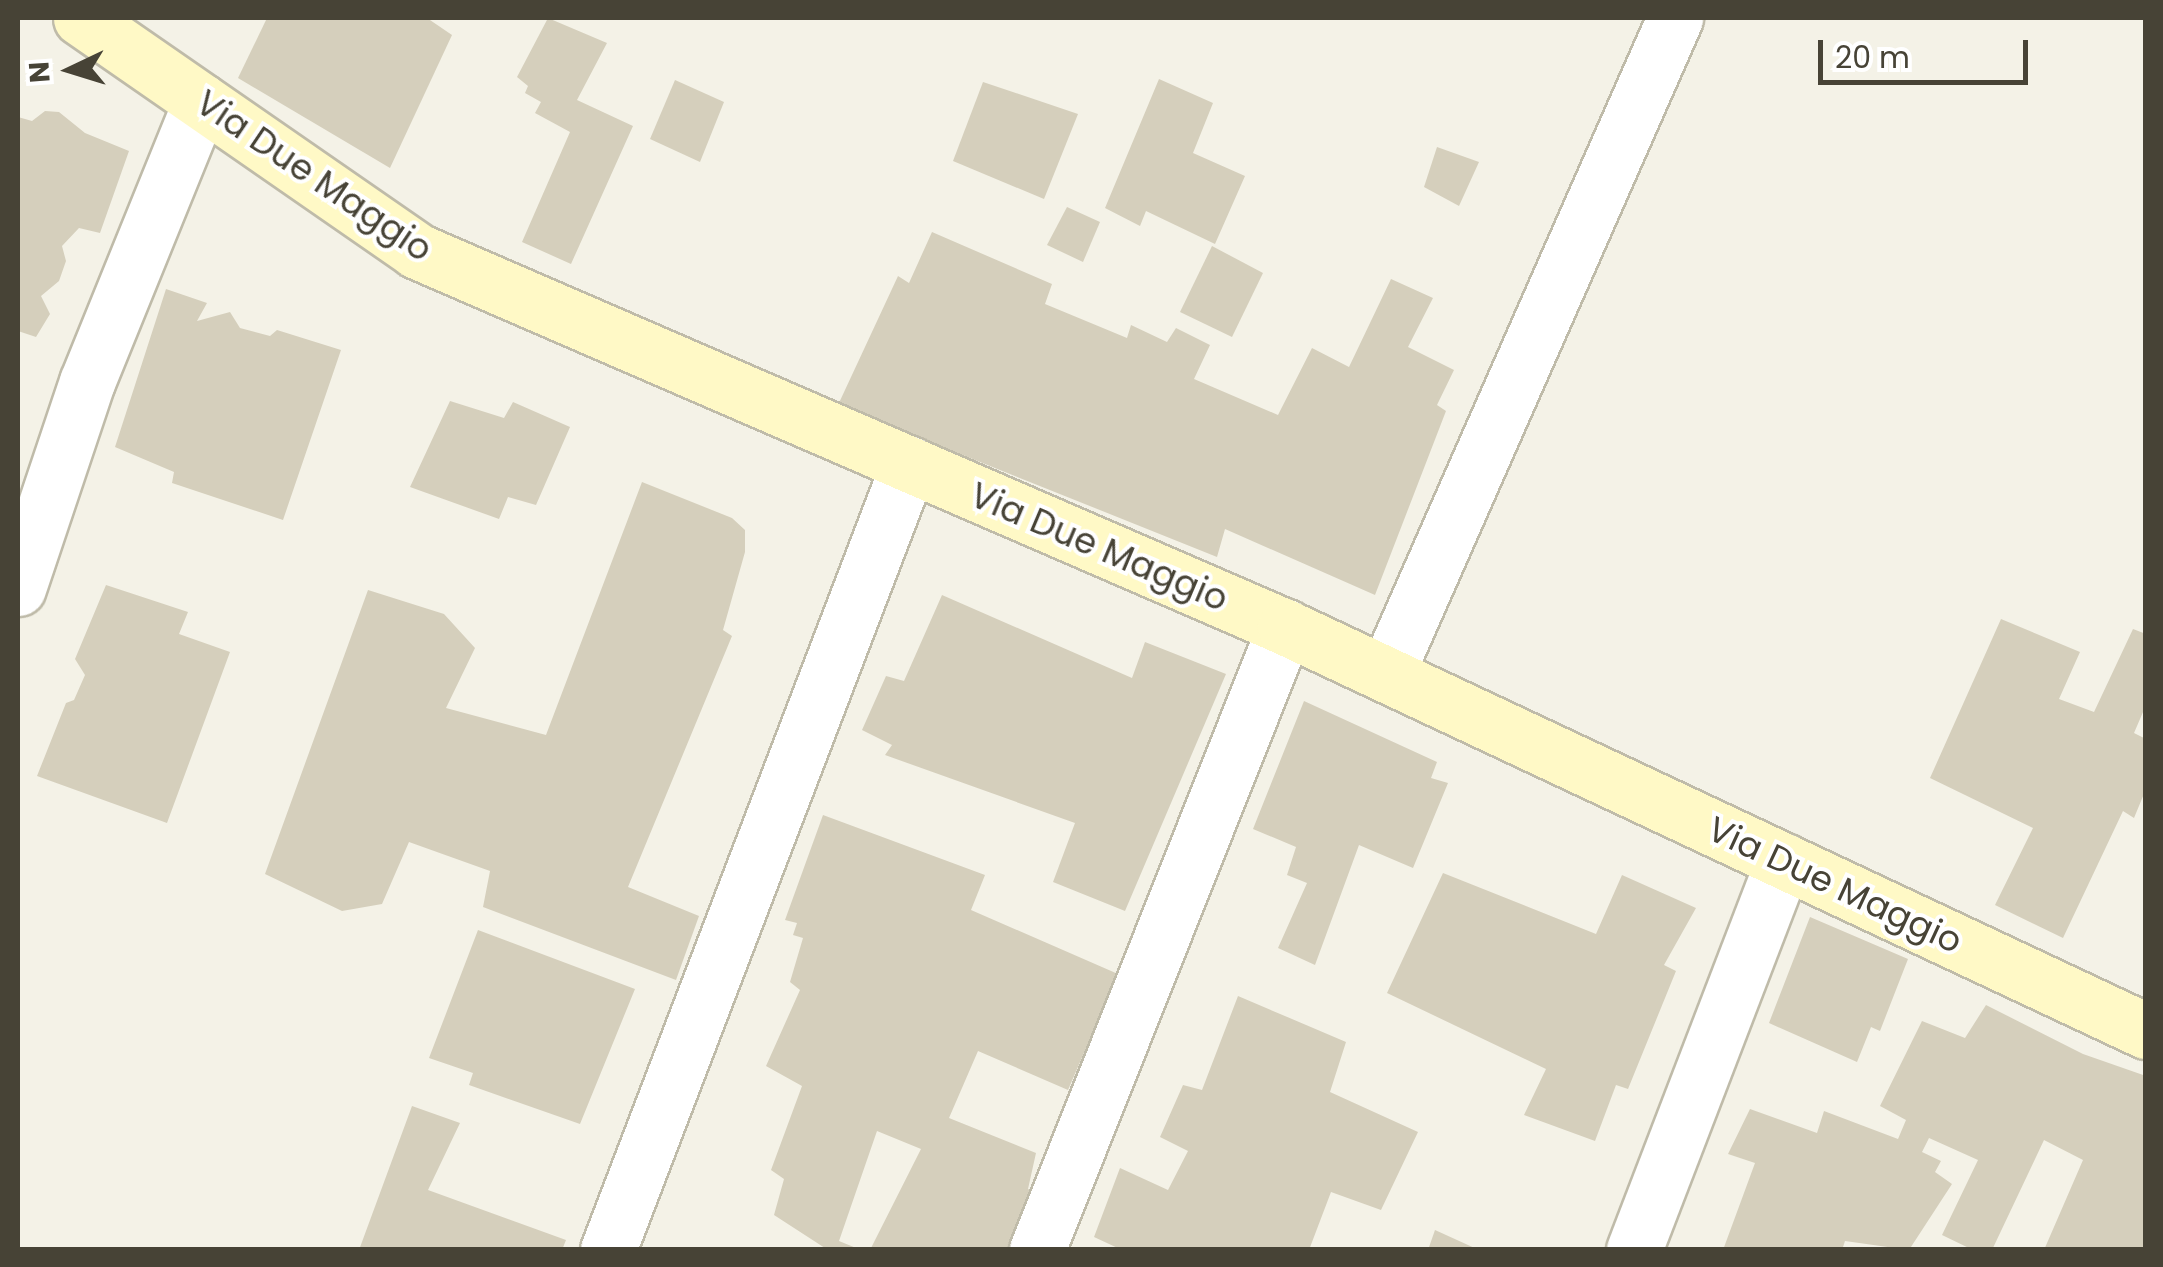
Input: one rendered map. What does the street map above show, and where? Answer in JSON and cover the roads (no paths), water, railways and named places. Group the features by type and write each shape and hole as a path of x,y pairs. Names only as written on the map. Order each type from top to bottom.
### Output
{"main road":[{"name":"Via Due Maggio","path":"80,18 416,251 1284,627 2146,1031"}],"street":[{"path":"1386,674 1675,18"},
{"path":"18,588 87,382 201,101"},
{"path":"608,1250 909,464"},
{"path":"1037,1250 1284,627"},
{"path":"1634,1250 1783,861"}]}
